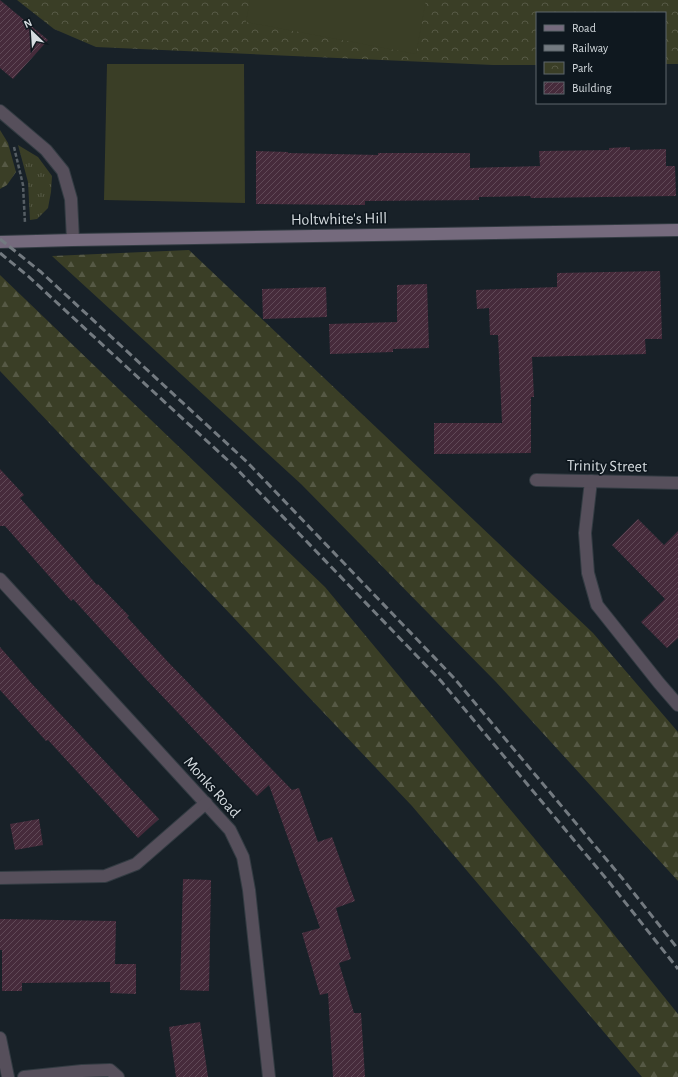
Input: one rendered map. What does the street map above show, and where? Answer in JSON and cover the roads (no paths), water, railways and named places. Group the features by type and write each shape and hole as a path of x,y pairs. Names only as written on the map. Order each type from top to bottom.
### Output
{"street":[{"path":"0,111 46,150 63,171 71,199 73,240"},
{"name":"Holtwhite's Hill","path":"0,242 678,230"},
{"name":"Trinity Street","path":"536,480 678,483"},
{"path":"591,481 585,533 588,573 597,605 678,705"},
{"name":"Monks Road","path":"0,580 230,830 244,857 250,890 269,1077"},
{"path":"0,878 105,876 136,864 206,803"},
{"path":"0,1038 8,1077"},
{"path":"24,1077 82,1071 110,1070 118,1077"}],"railway":[{"path":"0,239 41,272 247,462 454,678 622,878 678,949"},
{"path":"0,253 28,276 234,466 441,681 609,882 678,969"}]}
